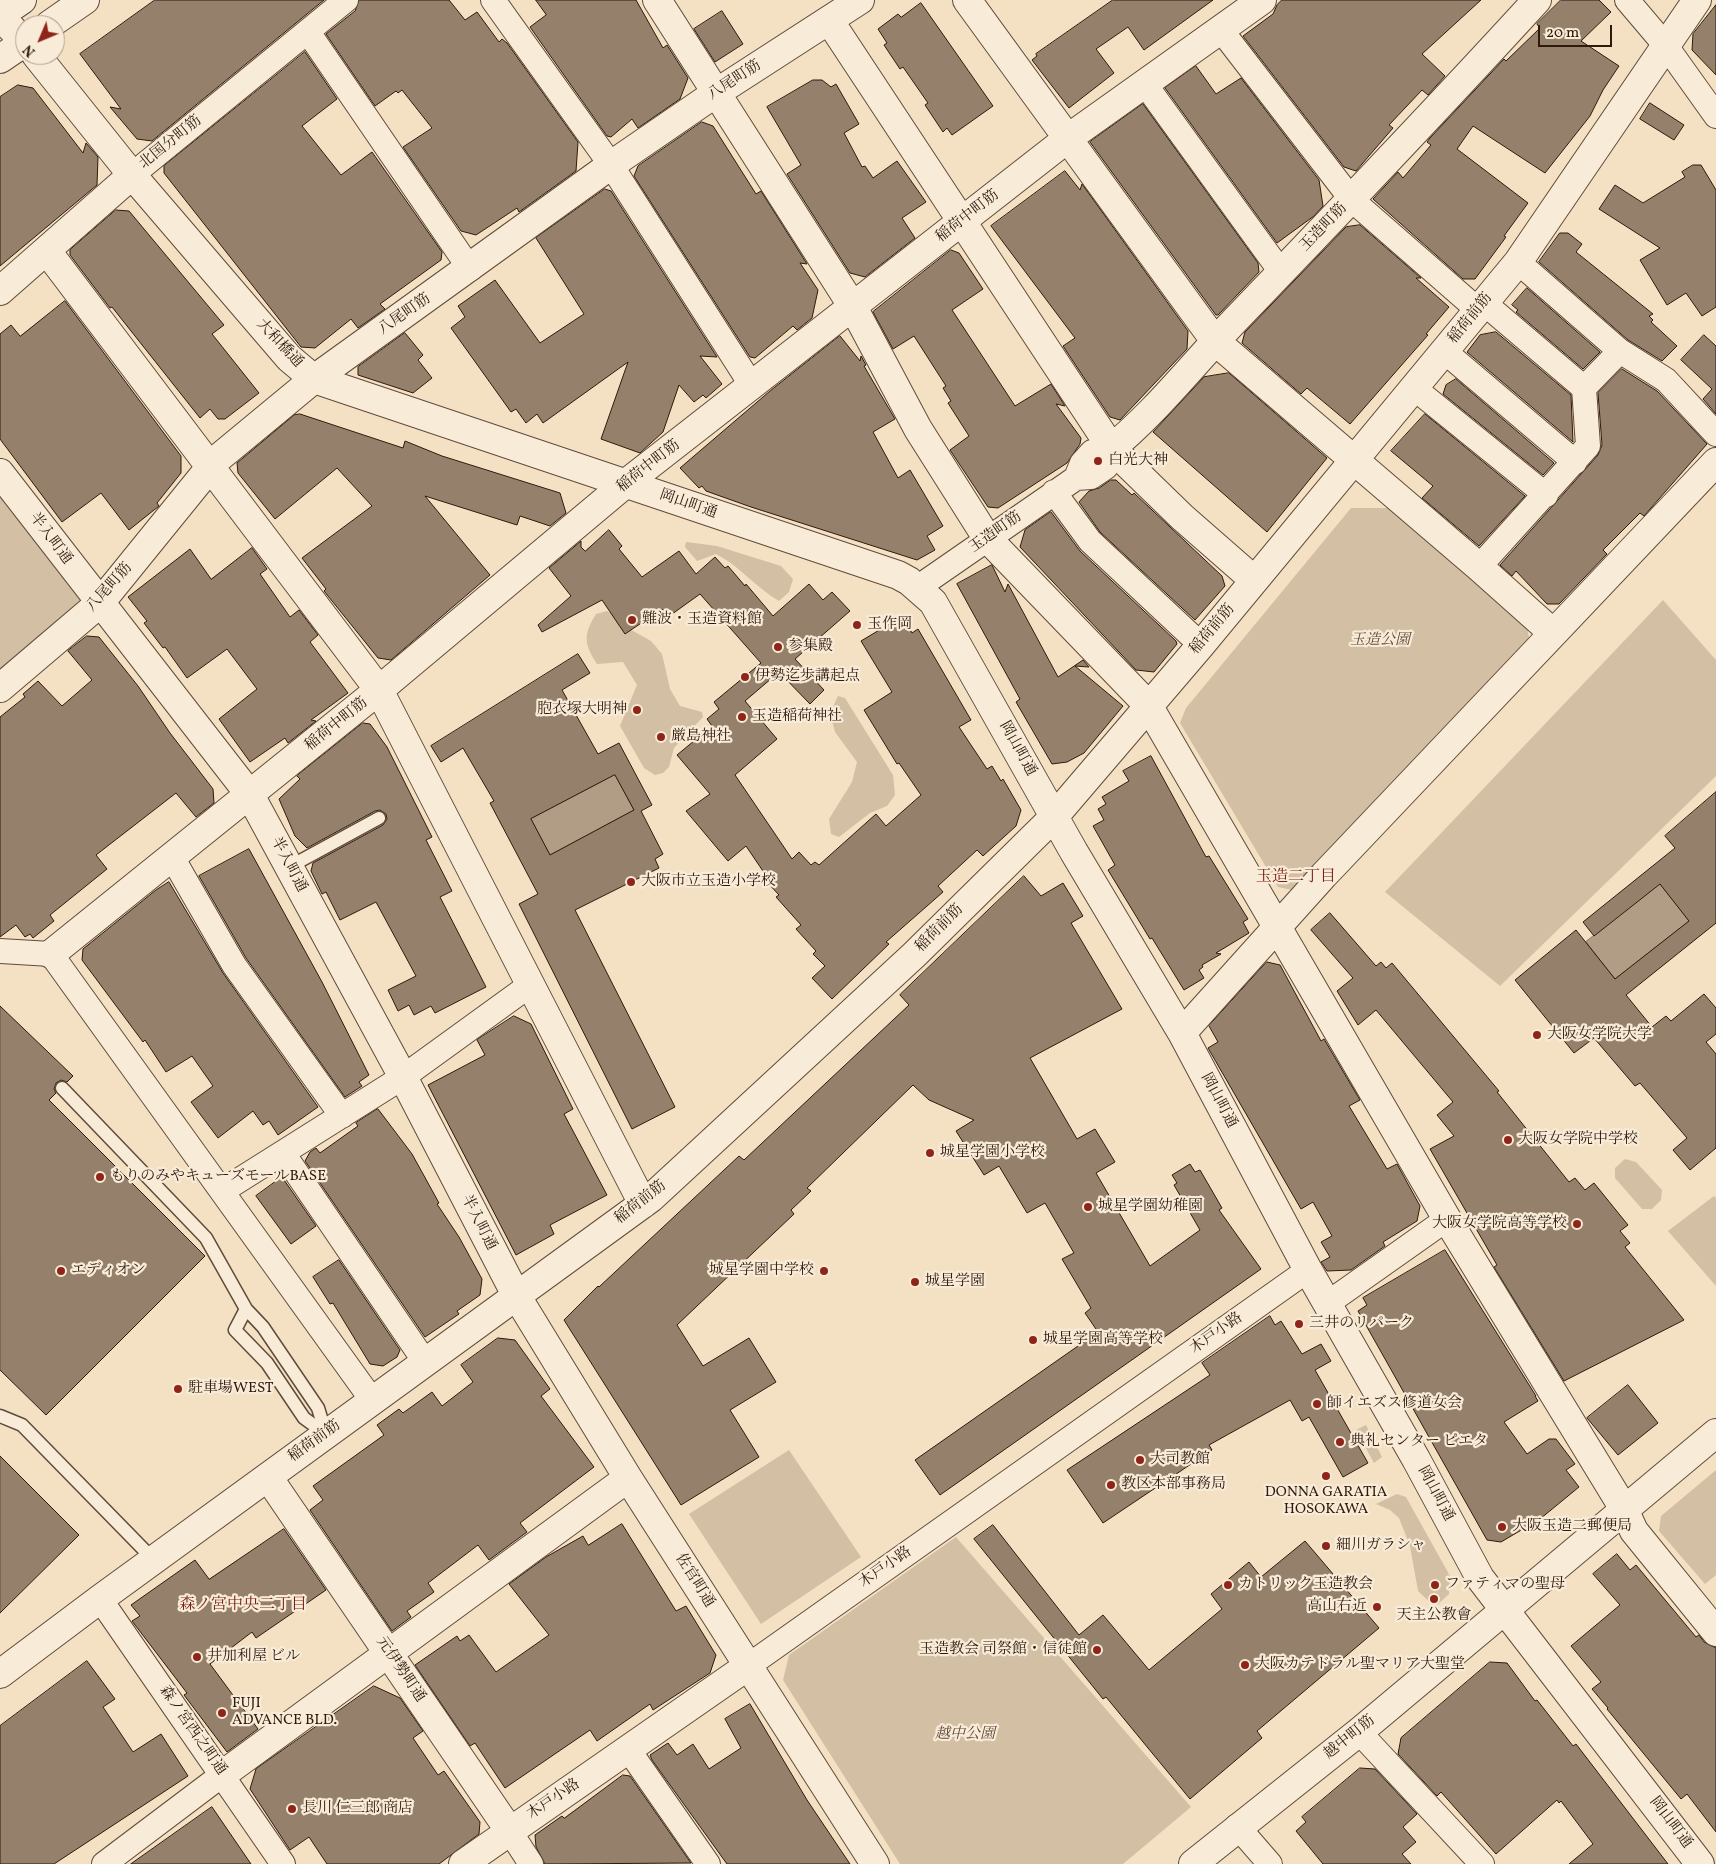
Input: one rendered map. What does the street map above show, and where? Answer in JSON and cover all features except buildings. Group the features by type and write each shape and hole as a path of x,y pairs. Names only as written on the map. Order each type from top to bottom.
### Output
{"street":[{"path":"15,32 0,16 22,0"},
{"path":"63,15 85,0"},
{"name":"北国分町筋","path":"1,288 47,251 132,175 346,0"},
{"path":"493,0 611,165 752,386"},
{"path":"657,0 854,307 918,429 987,538 1148,705 1447,1219 1624,1509 1634,1531 1716,1632"},
{"name":"八尾町筋","path":"0,688 100,604 212,466 314,380 470,269 611,165 716,93 860,0"},
{"path":"967,0 1215,341 1479,567 1553,633"},
{"name":"稲荷中町筋","path":"51,954 379,690 625,484 1067,139 1262,0"},
{"name":"玉造町筋","path":"917,588 1054,492 1076,478 1091,477 1106,467 1109,450 1146,420 1215,341 1352,200 1537,0"},
{"path":"1627,0 1666,46 1716,116"},
{"name":"稲荷前筋","path":"0,1674 268,1476 643,1204 914,955 1054,817 1201,645 1518,262 1697,0"},
{"path":"829,20 1109,450 1254,580"},
{"path":"1221,30 1352,200 1481,307 1584,388 1588,446 1546,495 1479,567"},
{"path":"308,32 470,269"},
{"path":"0,59 15,49"},
{"name":"大和橋通","path":"44,65 132,175 289,358 314,380 625,484"},
{"path":"1145,84 1281,272"},
{"path":"47,251 212,466 379,690 643,1204"},
{"path":"1518,262 1620,351 1666,380 1716,434"},
{"path":"1584,388 1620,351"},
{"path":"1444,352 1575,462"},
{"path":"1414,388 1546,495"},
{"path":"1182,1033 1276,927 1716,462"},
{"name":"半入町通","path":"0,473 250,795 403,1077 516,1296"},
{"name":"岡山町通","path":"625,484 898,576 917,588 933,602 1054,817 1182,1033 1308,1270 1480,1578 1700,1864"},
{"path":"1054,492 1090,541 1201,645"},
{"path":"172,858 234,965 342,1116"},
{"path":"0,951 51,954 372,1400"},
{"path":"222,1191 403,1077 530,985"},
{"path":"283,1153 425,1362"},
{"path":"1328,1303 1447,1219"},
{"name":"木戸小路","path":"463,1864 509,1830 748,1666 1308,1270"},
{"name":"佐官町通","path":"516,1296 628,1478 875,1864"},
{"name":"越中町筋","path":"1193,1864 1237,1826 1359,1732 1716,1433"},
{"name":"元伊勢町通","path":"268,1476 531,1864"},
{"path":"104,1864 388,1652 628,1478"},
{"name":"森ノ宮西之町通","path":"100,1599 283,1864"},
{"path":"1359,1732 1482,1864"},
{"path":"628,1749 708,1864"},
{"path":"1237,1826 1270,1864"}],"lane":[{"path":"289,867 379,818"},
{"path":"62,1088 206,1238 246,1309 263,1327 318,1408 326,1434"},
{"path":"246,1309 235,1330 267,1363 304,1418 326,1434"},
{"path":"0,1416 22,1425 154,1560"}],"green space":[{"path":"0,490 84,602 0,671"},
{"name":"玉造公園","path":"1351,508 1390,508 1527,624 1529,639 1292,890 1278,887 1180,723 1186,708"},
{"path":"686,542 717,546 781,566 793,579 789,592 779,601 716,554 697,561 685,547"},
{"path":"1663,600 1716,660 1716,776 1500,986 1385,892"},
{"path":"607,611 616,615 626,627 651,641 662,654 670,689 680,706 702,712 703,717 674,748 669,767 663,773 655,775 644,768 620,726 637,685 623,662 597,664 590,651 587,639 589,628 596,614"},
{"path":"838,696 845,698 893,775 895,795 887,806 870,813 839,837 831,834 829,819 852,782 857,762 835,732 830,713"},
{"path":"1625,1159 1636,1162 1662,1190 1661,1200 1652,1209 1642,1209 1615,1178 1615,1168"},
{"path":"1714,1196 1716,1198 1716,1286 1668,1231"},
{"path":"1366,1425 1382,1457 1374,1463 1356,1430"},
{"path":"789,1450 861,1557 761,1624 689,1514"},
{"path":"1716,1470 1716,1575 1705,1584 1659,1531 1661,1516"},
{"path":"1397,1494 1406,1497 1450,1576 1449,1594 1435,1607 1418,1591 1410,1546 1399,1518 1390,1510 1376,1504"},
{"name":"越中公園","path":"956,1537 1191,1807 1123,1864 900,1864 783,1680 789,1655"}],"shaded area":[{"path":"615,775 634,810 550,855 531,819"},
{"path":"1660,884 1689,921 1615,979 1586,942"}],"place":[{"name":"白光大神","path":"1098,461"},
{"name":"難波・玉造資料館","path":"632,620"},
{"name":"玉作岡","path":"857,625"},
{"name":"参集殿","path":"778,647"},
{"name":"伊勢迄歩講起点","path":"745,677"},
{"name":"胞衣塚大明神","path":"637,710"},
{"name":"玉造稲荷神社","path":"742,717"},
{"name":"厳島神社","path":"661,737"},
{"name":"大阪市立玉造小学校","path":"631,882"},
{"name":"大阪女学院大学","path":"1537,1035"},
{"name":"大阪女学院中学校","path":"1508,1140"},
{"name":"城星学園小学校","path":"930,1153"},
{"name":"もりのみやキューズモールBASE","path":"100,1177"},
{"name":"城星学園幼稚園","path":"1088,1207"},
{"name":"大阪女学院高等学校","path":"1577,1224"},
{"name":"エディオン","path":"61,1271"},
{"name":"城星学園中学校","path":"824,1271"},
{"name":"城星学園","path":"915,1282"},
{"name":"三井のリパーク","path":"1299,1324"},
{"name":"城星学園高等学校","path":"1033,1340"},
{"name":"駐車場WEST","path":"178,1389"},
{"name":"師イエズス修道女会","path":"1317,1404"},
{"name":"典礼センター ピエタ","path":"1340,1442"},
{"name":"大司教館","path":"1140,1460"},
{"name":"DONNA GARATIA HOSOKAWA","path":"1326,1476"},
{"name":"教区本部事務局","path":"1111,1485"},
{"name":"大阪玉造二郵便局","path":"1502,1527"},
{"name":"細川ガラシャ","path":"1326,1546"},
{"name":"カトリック玉造教会","path":"1228,1585"},
{"name":"ファティマの聖母","path":"1435,1585"},
{"name":"天主公教會","path":"1434,1599"},
{"name":"高山右近","path":"1377,1607"},
{"name":"玉造教会 司祭館・信徒館","path":"1097,1650"},
{"name":"井加利屋 ビル","path":"197,1657"},
{"name":"大阪カテドラル聖マリア大聖堂","path":"1245,1665"},
{"name":"FUJI ADVANCE BLD.","path":"222,1713"},
{"name":"長川 仁三郎 商店","path":"292,1809"}],"district":[{"name":"玉造二丁目","path":"1296,878"},
{"name":"森ノ宮中央二丁目","path":"243,1606"}]}
